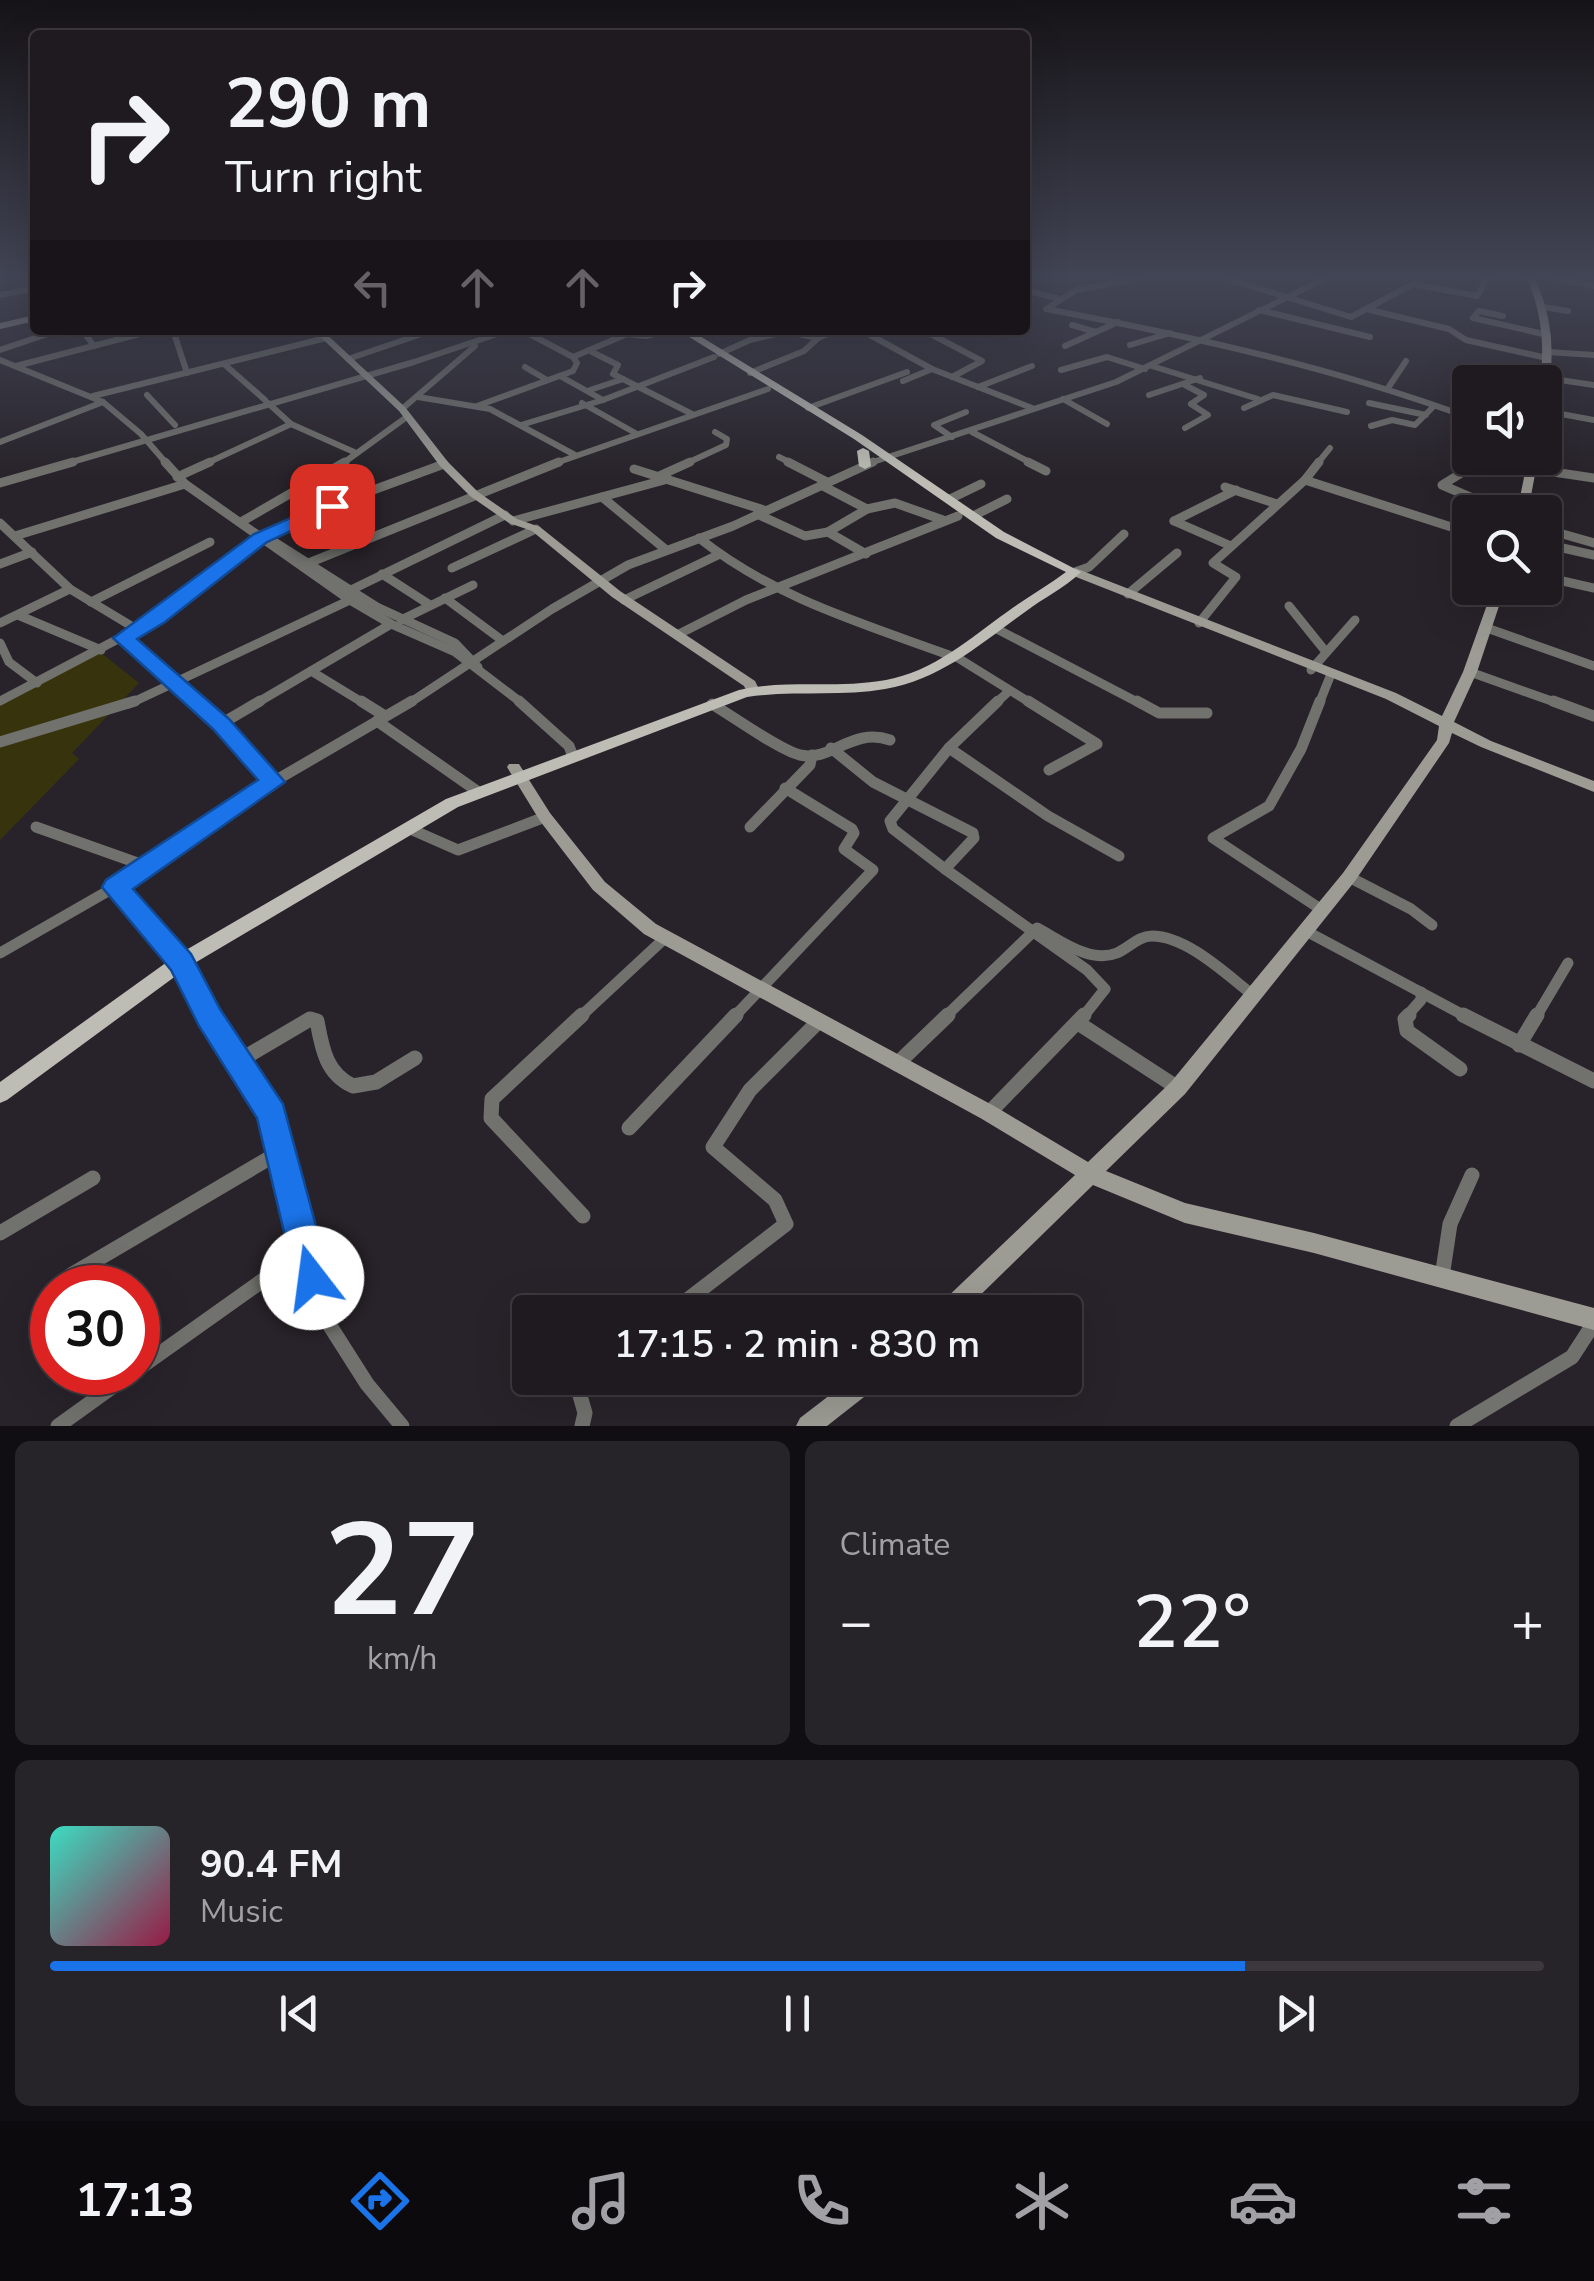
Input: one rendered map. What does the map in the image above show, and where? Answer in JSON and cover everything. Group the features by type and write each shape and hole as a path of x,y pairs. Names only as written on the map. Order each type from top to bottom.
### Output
{"main road":[{"path":"702,346 950,500 966,516"},
{"path":"717,356 808,408 966,516 1068,572"},
{"path":"0,1082 178,958 475,788 571,750 752,688 886,678 954,656 1068,572"},
{"path":"954,656 1068,572"},
{"path":"571,750 752,688"},
{"path":"0,1094 178,958 475,788"}],"street":[{"path":"15,366 94,346"},
{"path":"178,346 187,373"},
{"path":"93,396 284,346"},
{"path":"334,346 361,375 405,412 444,464 474,494 509,518 536,528 624,600 680,634 752,688"},
{"path":"348,359 385,346"},
{"path":"361,375 451,346"},
{"path":"143,436 462,346"},
{"path":"241,522 331,472 405,412 477,346"},
{"path":"551,346 573,357 605,346"},
{"path":"521,425 582,403 603,400 739,346"},
{"path":"750,373 810,346"},
{"path":"889,346 932,369 1033,408"},
{"path":"952,377 982,361 955,346"},
{"path":"0,953 115,887 273,782 600,581 877,456 971,432 1149,368 1192,346"},
{"path":"1229,346 1388,388 1452,412"},
{"path":"1496,346 1547,355 1594,355"},
{"path":"1547,346 1547,365"},
{"path":"592,352 616,363 612,373 692,414"},
{"path":"478,406 576,368 573,357"},
{"path":"1061,370 1106,357 1200,378 1258,399"},
{"path":"0,360 103,402 143,436 181,480 350,595 472,663 571,750"},
{"path":"1388,388 1406,361"},
{"path":"224,364 292,424 354,452"},
{"path":"978,387 1032,366"},
{"path":"524,367 548,380"},
{"path":"808,408 932,369"},
{"path":"560,376 603,400"},
{"path":"1185,385 1200,378"},
{"path":"590,390 623,379"},
{"path":"1562,383 1594,386"},
{"path":"1149,395 1173,384 1203,394 1191,403 1208,414 1185,428"},
{"path":"311,562 575,455 768,389"},
{"path":"147,395 175,425"},
{"path":"1244,408 1273,395 1347,412"},
{"path":"418,397 478,406 575,455"},
{"path":"1063,399 1107,424"},
{"path":"0,481 175,425 267,401"},
{"path":"0,442 103,402"},
{"path":"582,403 637,434"},
{"path":"1368,403 1426,416"},
{"path":"1312,416 1318,405"},
{"path":"1372,426 1392,420 1415,425 1434,406"},
{"path":"952,437 934,425 966,412"},
{"path":"1562,413 1594,420"},
{"path":"6,530 181,480 292,424"},
{"path":"0,742 129,704 350,595 382,574 509,518 602,498 664,477 726,445 728,440 715,432"},
{"path":"971,432 1046,470"},
{"path":"1199,623 1236,577 1212,564 1304,480 1330,448"},
{"path":"780,457 867,509"},
{"path":"0,701 138,630 260,535 444,464"},
{"path":"634,468 760,512 805,536 828,532 867,509 895,502 943,520"},
{"path":"1562,472 1594,478"},
{"path":"1458,475 1442,485 1465,495"},
{"path":"1304,480 1452,528"},
{"path":"950,500 982,484"},
{"path":"1226,487 1277,504"},
{"path":"1231,546 1174,521 1236,490"},
{"path":"602,498 665,549"},
{"path":"680,634 774,589 943,520 966,516 1007,499"},
{"path":"452,568 536,528"},
{"path":"6,530 70,589 138,630"},
{"path":"828,532 866,554"},
{"path":"1068,572 1089,568 1124,534"},
{"path":"1562,534 1594,543"},
{"path":"260,535 311,562 350,595"},
{"path":"699,538 718,555 774,589 954,656 1097,744 1049,770"},
{"path":"91,602 210,542"},
{"path":"1562,548 1594,555"},
{"path":"0,564 32,552"},
{"path":"1128,594 1178,553"},
{"path":"624,600 718,555"},
{"path":"1068,572 1447,721 1486,744 1594,788"},
{"path":"1068,572 1321,671"},
{"path":"382,574 430,605"},
{"path":"1562,581 1594,588"},
{"path":"221,724 396,622 473,585"},
{"path":"0,623 70,589"},
{"path":"444,598 503,641"},
{"path":"966,1295 1178,1088 1349,877 1444,740 1447,721 1470,672 1492,605"},
{"path":"1289,606 1326,652"},
{"path":"18,615 101,650"},
{"path":"1322,910 1213,838 1270,806 1301,748 1326,652 1356,620"},
{"path":"1484,627 1594,666"},
{"path":"995,628 1159,714 1207,713"},
{"path":"124,638 170,683 221,724 273,782"},
{"path":"0,643 9,662 37,683"},
{"path":"311,671 475,788"},
{"path":"1470,672 1594,716"},
{"path":"989,1113 1078,1023 1104,989 1094,976 890,825 907,797 948,748 1009,691"},
{"path":"712,704 799,755 812,755 868,733 890,740"},
{"path":"831,748 873,782 972,833 970,843 945,869"},
{"path":"948,748 1048,816 1119,856"},
{"path":"750,827 810,765 812,755"},
{"path":"515,771 599,886 665,938 989,1113 1092,1175 1185,1213 1594,1321 1572,1357 1457,1426"},
{"path":"629,1128 873,870 844,849 854,834 852,829 785,788"},
{"path":"408,828 458,850 545,817"},
{"path":"36,827 146,866"},
{"path":"1349,877 1411,909 1432,925"},
{"path":"115,887 178,958 237,1062 272,1114 304,1251 331,1331 402,1426"},
{"path":"896,1064 1038,928 1084,952 1105,957 1148,936 1157,936 1199,958 1253,995"},
{"path":"1306,931 1519,1045 1594,1080"},
{"path":"583,1216 491,1118 492,1099 665,938"},
{"path":"1519,1045 1568,963"},
{"path":"1421,992 1421,1000 1406,1019 1405,1028 1460,1069"},
{"path":"237,1062 310,1019 320,1028 326,1059 342,1082 350,1086 370,1086 415,1058"},
{"path":"694,1295 786,1224 786,1218 766,1190 713,1147 750,1090 818,1021"},
{"path":"1078,1023 1178,1088"},
{"path":"88,1265 282,1150"},
{"path":"1442,1278 1441,1260 1448,1231 1458,1199 1472,1175"},
{"path":"0,1233 93,1178"},
{"path":"160,1353 304,1251"},
{"path":"58,1426 101,1395"},
{"path":"580,1395 585,1413 582,1426"},
{"path":"808,1426 848,1395"}],"shaded area":[{"path":"96,649 139,683 72,753 79,759 0,840 0,698"}],"route":[{"path":"312,1278 272,1114 210,1018 181,962 115,887 273,782 221,724 170,683 124,638 158,618 260,538 332,506"}]}
